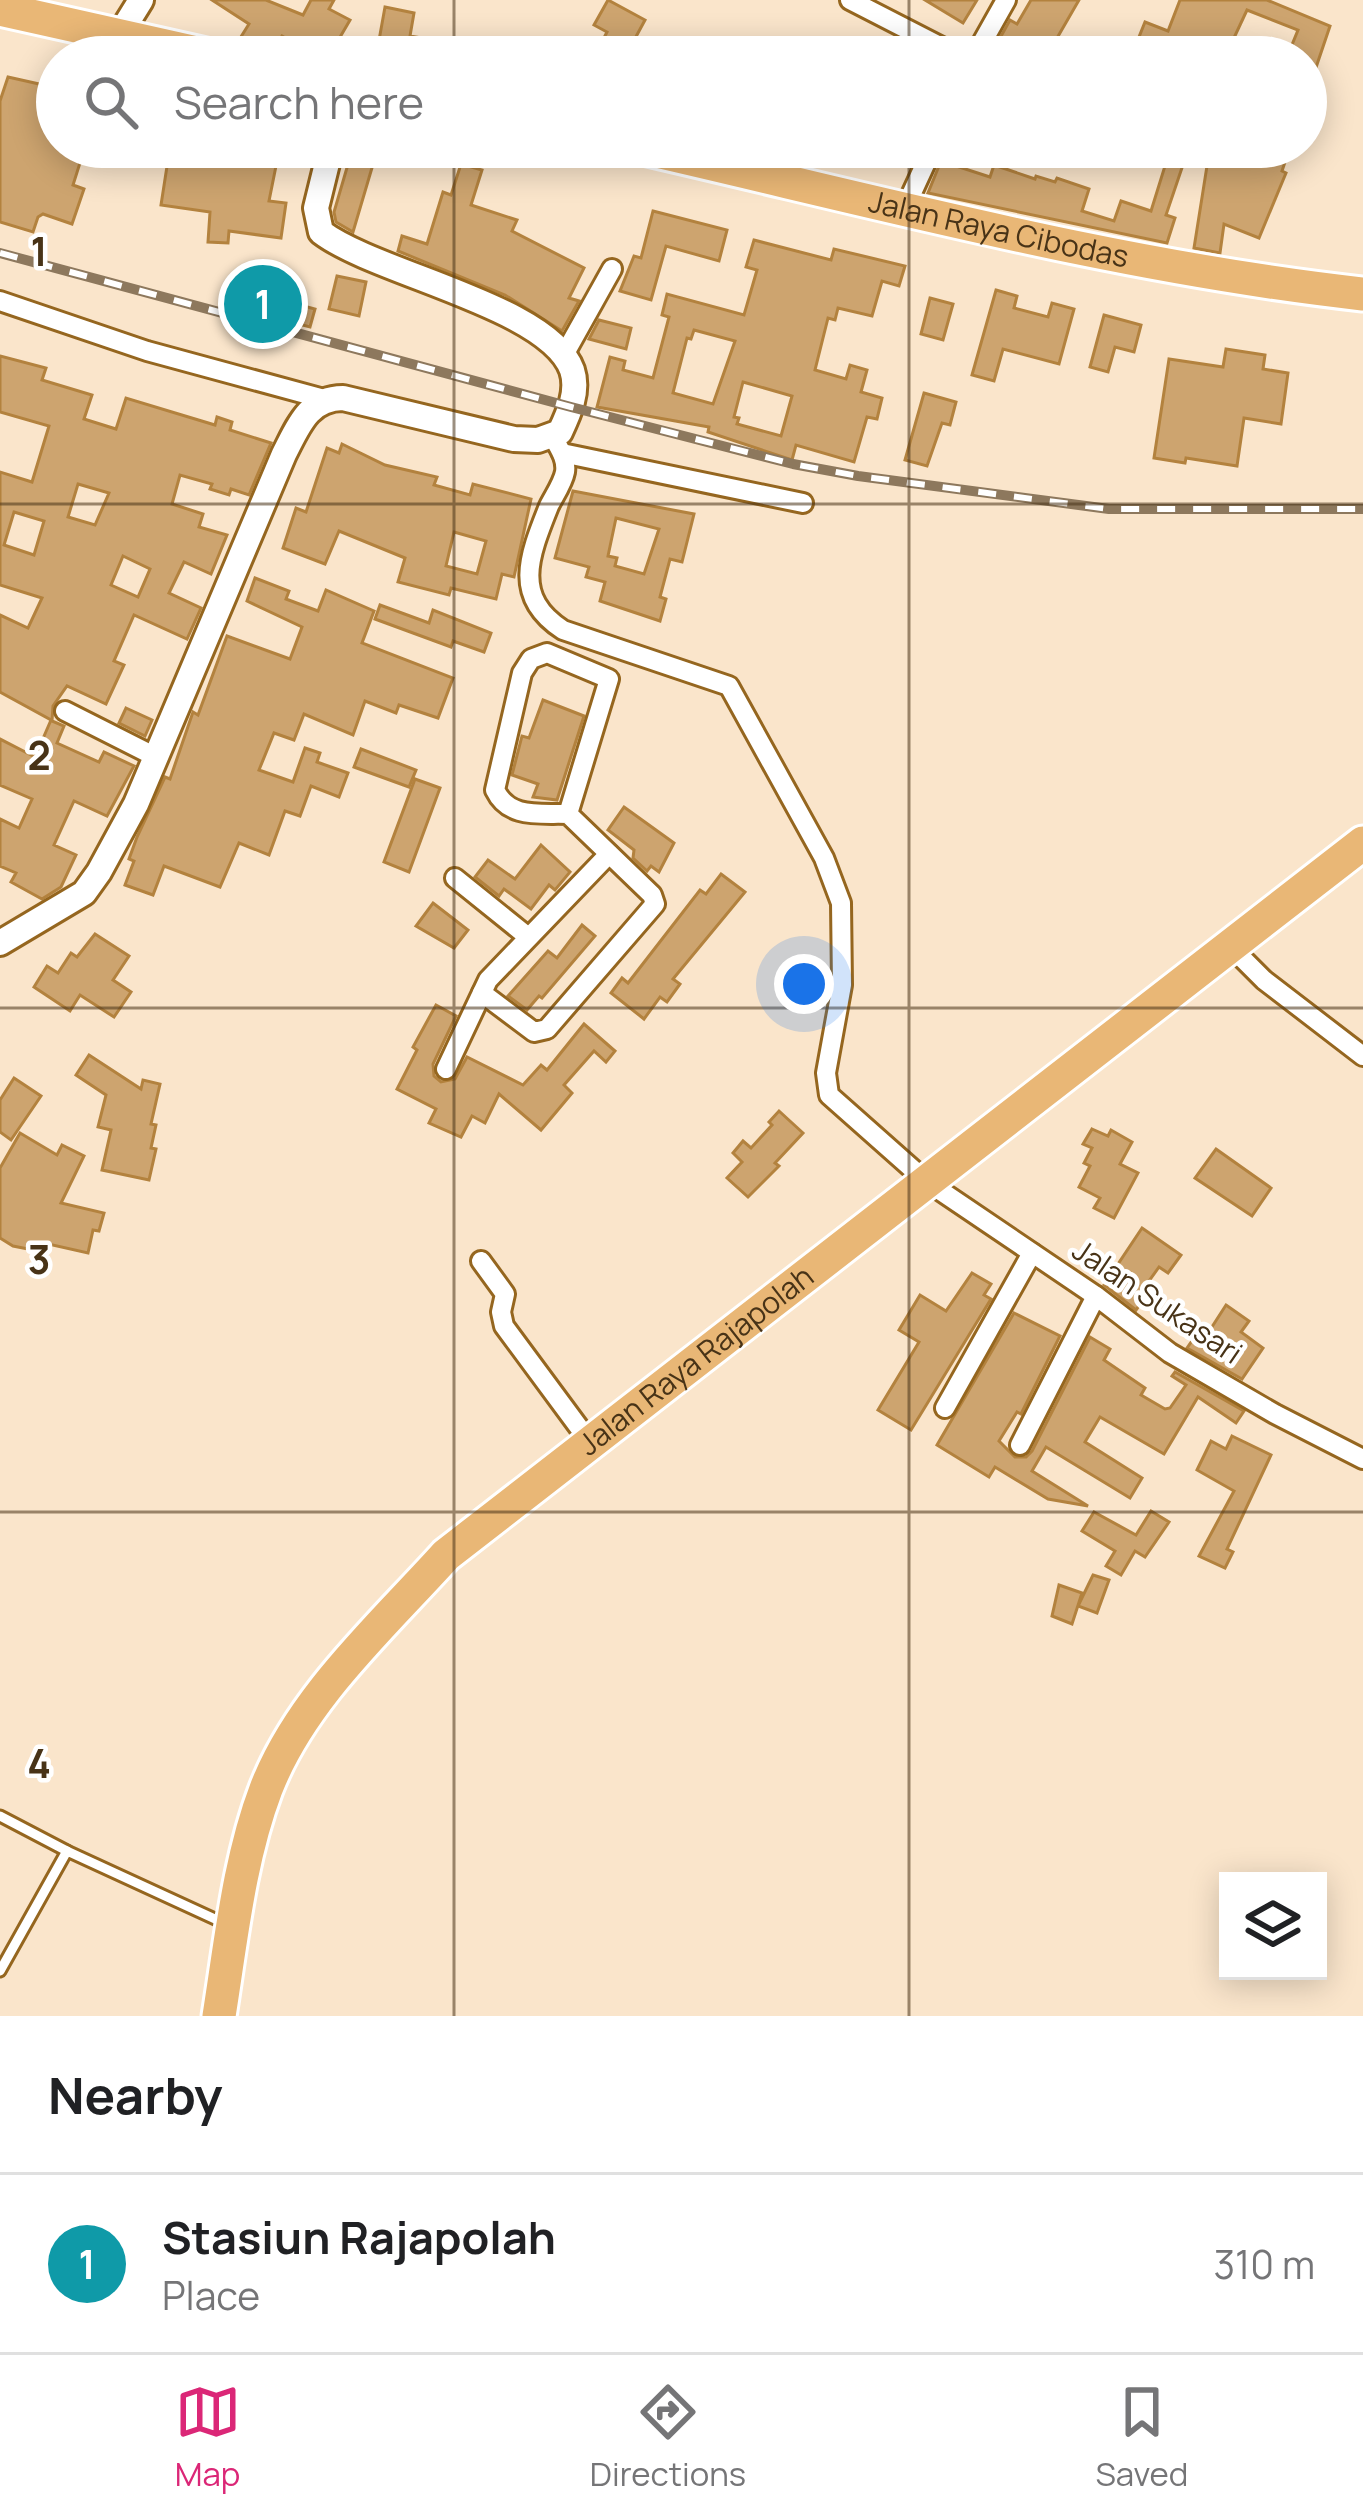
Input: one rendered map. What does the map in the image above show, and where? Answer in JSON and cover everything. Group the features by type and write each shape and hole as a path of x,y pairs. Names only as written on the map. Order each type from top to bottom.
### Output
{"highway":[{"path":"0,9 128,36"},
{"name":"Jalan Raya Cibodas","path":"731,168 1177,268 1363,294"},
{"name":"Jalan Raya Rajapolah","path":"219,2016 233,1928 266,1789 297,1730 327,1687 446,1555 1363,843"}],"main road":[{"path":"120,34 141,0"},
{"path":"0,944 84,892 136,804 284,454 309,410 324,399 343,398 558,445 575,381 564,356 544,337 504,313 321,232 316,208 326,168"}],"street":[{"path":"850,0 921,36"},
{"path":"986,36 1006,0"},
{"path":"905,208 923,168"},
{"path":"564,356 612,269"},
{"path":"0,301 147,351 324,399"},
{"path":"630,653 562,630 541,616 531,599 529,568 565,472 558,445 802,503"},
{"path":"482,993 534,1031 547,1028 654,908 652,895 568,814 518,812 502,804 495,790 522,673 531,659 547,653 609,679"},
{"path":"568,814 609,679 630,653"},
{"path":"630,653 606,714 581,803 582,817 609,854 669,905"},
{"name":"Jalan Sukasari","path":"630,653 729,686 824,858 842,903 842,985 826,1073 829,1095 926,1181 1170,1353 1363,1459"},
{"path":"65,711 156,757"},
{"path":"446,1070 488,980 609,854"},
{"path":"455,878 526,936"},
{"path":"1230,946 1264,980 1363,1056"},
{"path":"946,1408 1031,1253"},
{"path":"482,1262 505,1294 504,1326 589,1442"},
{"path":"1020,1445 1096,1297"}],"lane":[{"path":"0,1816 233,1928"},
{"path":"0,1971 67,1851"}],"building":[{"path":"212,0 266,0 303,15 311,0 334,0 329,9 350,20 341,36 242,36 249,24"},
{"path":"608,0 645,20 636,36 605,36 607,32 594,25"},
{"path":"925,0 977,0 963,23"},
{"path":"1031,0 1079,0 1058,36 1001,36 1010,20 1017,24"},
{"path":"1180,0 1267,0 1330,26 1327,36 1296,36 1298,30 1247,10 1235,36 1139,36 1145,22 1168,31"},
{"path":"385,7 414,13 410,36 380,36"},
{"path":"8,77 36,83 36,168 78,168 73,185 84,189 72,224 43,214 33,232 0,222 0,101"},
{"path":"167,168 276,168 269,201 286,203 281,238 229,231 228,243 208,242 210,212 161,205"},
{"path":"347,168 372,168 353,232 336,222 334,212"},
{"path":"460,168 482,170 471,205 517,220 512,231 584,268 569,298 579,301 562,331 505,295 398,251 402,236 427,244 443,192 451,195"},
{"path":"938,168 962,168 990,177 993,168 1003,168 1089,189 1082,211 1114,221 1121,201 1151,211 1164,168 1182,168 1166,215 1175,218 1167,243 928,193"},
{"path":"1207,168 1283,168 1286,173 1259,238 1224,224 1220,253 1194,248"},
{"path":"653,211 727,230 719,261 666,246 651,300 620,291 634,256 641,258"},
{"path":"754,240 831,260 834,249 905,266 899,286 882,281 872,316 838,308 835,320 828,318 815,370 846,379 850,365 867,370 861,392 882,398 877,419 867,417 854,462 796,445 792,460 708,432 709,427 597,407 610,357 625,361 623,370 653,378 669,317 662,315 667,294 744,315 757,270 746,267","holes":["694,330 735,341 713,404 673,393 687,338 691,339","743,382 792,396 781,436 737,424 739,418 734,417"]},
{"path":"337,276 366,282 359,316 329,309"},
{"path":"235,284 272,293 275,284 292,289 289,302 315,309 310,327 229,306"},
{"path":"996,290 1017,296 1014,308 1048,317 1052,303 1074,309 1059,364 1003,349 994,381 972,375"},
{"path":"930,298 953,304 943,340 921,334"},
{"path":"1104,315 1141,325 1134,352 1115,347 1108,372 1090,367"},
{"path":"599,320 631,328 626,349 589,339"},
{"path":"1226,349 1265,355 1263,369 1288,373 1281,424 1244,418 1237,466 1154,458 1169,359 1223,367"},
{"path":"0,356 46,368 42,380 92,395 84,419 116,429 126,398 215,425 217,417 232,422 230,430 271,443 249,495 231,489 229,495 210,489 212,484 180,475 172,504 203,514 199,527 227,535 211,574 184,562 169,593 201,608 187,639 134,615 114,661 124,665 106,704 67,686 53,706 52,721 64,726 57,743 99,762 104,752 134,766 107,816 74,801 54,845 76,855 61,887 42,899 11,882 16,873 0,866 0,819 19,828 32,799 0,785 0,739 35,757 51,720 0,692 0,615 28,628 42,598 0,585 0,472 32,482 49,426 0,412","holes":["78,484 109,493 95,525 68,517","14,512 44,521 34,555 4,545","123,556 150,569 138,597 111,585"]},
{"path":"924,393 956,402 950,425 942,423 927,466 905,460"},
{"path":"342,444 385,465 437,477 434,485 470,495 473,484 531,499 514,577 502,574 496,599 451,588 449,595 398,582 405,558 339,531 325,564 283,548 296,508 306,512 327,448 339,453","holes":["454,532 486,541 477,574 446,566"]},
{"path":"573,491 694,514 682,562 670,559 660,597 666,599 660,621 600,601 605,582 586,577 589,567 555,558","holes":["616,518 659,529 644,574 615,566 617,558 608,556"]},
{"path":"255,578 289,591 286,599 318,611 326,590 374,611 362,643 453,678 438,718 399,705 396,713 365,701 353,735 304,714 294,740 274,733 259,770 293,782 305,748 320,753 317,762 348,773 339,797 311,786 300,816 285,811 269,855 239,843 220,887 164,866 153,895 125,885 137,837 165,777 170,779 227,636 290,659 302,627 247,601"},
{"path":"380,605 429,623 433,610 491,633 484,652 453,641 451,647 375,619"},
{"path":"543,700 584,716 557,800 533,797 538,784 512,775 522,736 529,738"},
{"path":"126,708 152,720 145,736 119,723"},
{"path":"361,749 416,770 409,787 354,767"},
{"path":"415,779 440,788 409,872 384,862"},
{"path":"624,807 674,843 659,872 651,866 647,871 633,858 634,850 608,830"},
{"path":"541,845 570,872 555,890 549,885 531,909 504,889 499,896 475,877 488,860 515,879"},
{"path":"721,874 745,892 673,979 680,984 667,1002 660,997 644,1019 611,993 622,978 628,983 700,890 706,894"},
{"path":"433,903 468,930 454,948 416,926"},
{"path":"582,925 595,936 542,998 527,1010 508,996 548,951 557,958"},
{"path":"95,934 129,956 113,980 131,992 114,1017 80,995 70,1011 34,987 47,966 58,973 71,953 77,957"},
{"path":"436,1005 456,1016 433,1064 434,1076 441,1082 455,1079 467,1057 523,1085 541,1065 547,1070 584,1024 615,1051 606,1062 594,1051 564,1085 572,1093 541,1130 499,1094 485,1123 472,1116 461,1137 429,1123 436,1109 397,1089"},
{"path":"89,1055 141,1089 143,1080 160,1084 151,1124 156,1125 151,1148 156,1149 149,1180 102,1170 111,1130 98,1127 106,1095 76,1075"},
{"path":"14,1078 41,1096 11,1140 0,1132 0,1100"},
{"path":"779,1111 803,1133 748,1197 727,1178 742,1162 733,1153 743,1141 751,1148"},
{"path":"1092,1129 1108,1136 1111,1130 1132,1142 1120,1164 1138,1173 1114,1218 1094,1208 1100,1198 1079,1187 1090,1166 1084,1163 1092,1148 1083,1144"},
{"path":"20,1133 57,1155 62,1145 84,1156 61,1203 104,1213 99,1231 93,1230 88,1253 44,1243 43,1252 0,1238 0,1168"},
{"path":"1216,1149 1271,1188 1252,1216 1195,1178"},
{"path":"1142,1228 1181,1255 1168,1273 1159,1267 1139,1295 1144,1299 1136,1310 1104,1285"},
{"path":"972,1273 991,1284 984,1295 991,1299 911,1430 878,1410 919,1342 899,1330 920,1295 946,1311"},
{"path":"1226,1305 1249,1321 1241,1332 1263,1348 1242,1379 1187,1348 1201,1328 1208,1333"},
{"path":"1014,1313 1060,1336 1021,1414 1017,1412 999,1441 1015,1457 1026,1457 1032,1451 1090,1337 1110,1349 1104,1360 1145,1388 1141,1395 1165,1409 1186,1385 1172,1376 1175,1372 1244,1411 1236,1423 1198,1397 1164,1454 1100,1417 1085,1442 1142,1478 1130,1498 1046,1447 1032,1471 1088,1506 1048,1499 995,1467 989,1477 937,1445"},
{"path":"1232,1436 1271,1455 1227,1549 1233,1552 1225,1568 1199,1556 1234,1491 1197,1470 1211,1441 1226,1449"},
{"path":"1151,1511 1169,1522 1145,1557 1135,1551 1121,1575 1106,1566 1115,1551 1082,1531 1094,1512 1136,1535"},
{"path":"1093,1575 1109,1580 1097,1613 1078,1606"},
{"path":"1059,1585 1082,1593 1072,1624 1052,1616"}],"railway":[{"path":"0,253 793,464 1109,509 1363,509"}],"place":[{"name":"Stasiun Rajapolah","path":"263,304"}]}
